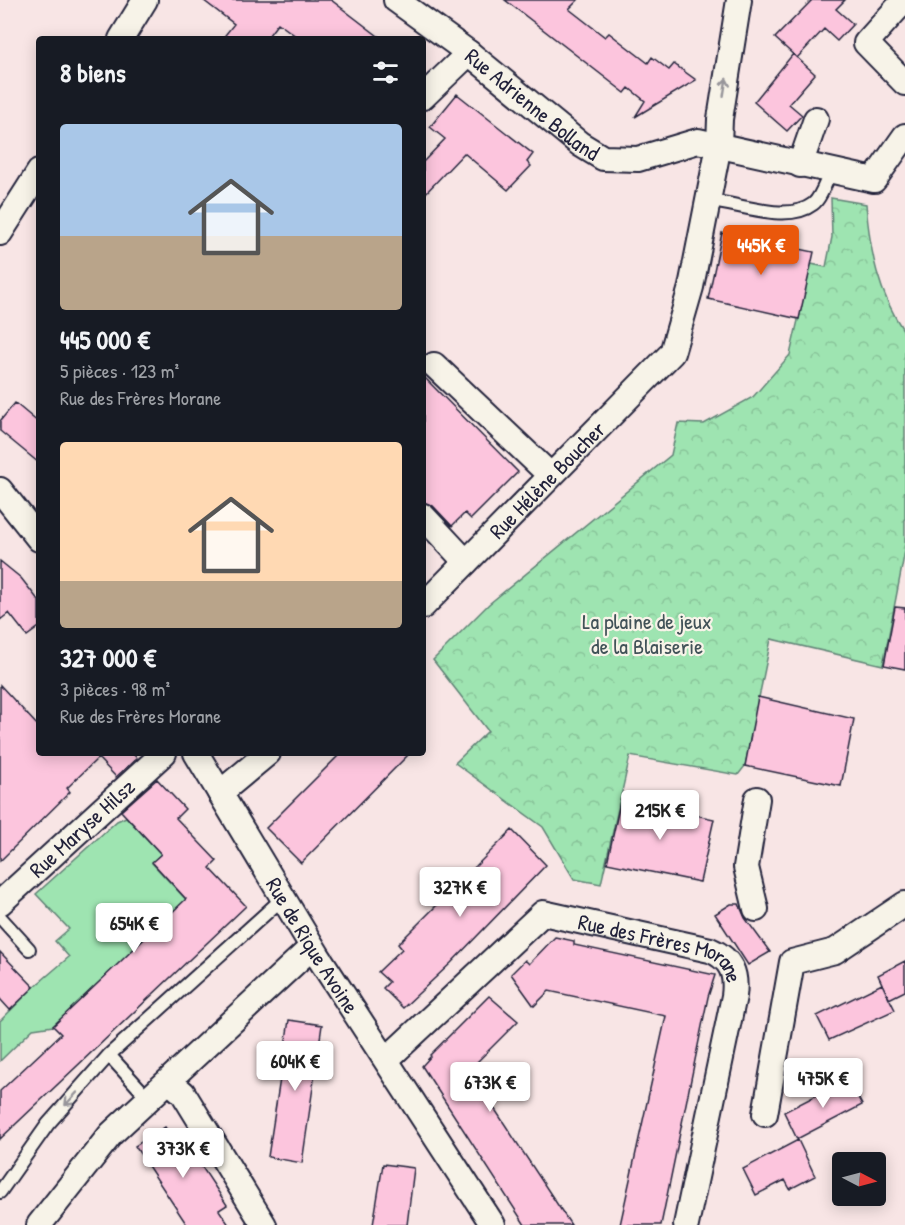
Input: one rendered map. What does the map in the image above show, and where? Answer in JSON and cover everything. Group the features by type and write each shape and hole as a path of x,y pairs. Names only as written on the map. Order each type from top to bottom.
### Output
{"street":[{"path":"123,36 145,0"},
{"name":"Rue Adrienne Bolland","path":"396,0 468,53 580,144 603,158 638,159 698,141 719,145"},
{"path":"708,201 719,145 720,118 739,0"},
{"path":"901,4 866,43 905,82"},
{"path":"426,94 468,53"},
{"path":"800,165 816,119"},
{"path":"719,145 874,180 905,136"},
{"path":"0,233 36,177"},
{"name":"Rue Hélène Boucher","path":"426,603 672,353 690,287 708,201"},
{"path":"434,365 550,475"},
{"path":"0,490 36,534"},
{"path":"426,519 466,561"},
{"name":"Rue Maryse Hilsz","path":"0,903 161,756"},
{"name":"Rue de Rique Avoine","path":"198,756 312,946 493,1225"},
{"path":"220,793 264,756"},
{"path":"756,909 746,867 757,799"},
{"path":"765,1114 792,962 835,951 905,904"},
{"name":"Rue des Frères Morane","path":"387,1059 543,913 718,953 732,967 735,980 734,996 686,1225"},
{"path":"39,1225 111,1134 312,946"},
{"path":"169,1081 183,1093 264,1225"}],"lane":[{"path":"708,201 795,213 815,203 831,171"},
{"path":"0,1192 48,1124 109,1055 283,898"},
{"path":"0,917 29,949"},
{"path":"109,1055 149,1099"}],"green space":[{"name":"La plaine de jeux de la Blaiserie","path":"831,198 866,204 877,272 888,303 905,333 905,551 883,665 771,639 745,766 738,775 630,756 601,884 574,879 543,827 455,763 488,731 433,660 489,604 671,455 678,423 704,424 753,397 790,355 811,264 826,267 832,237"},
{"path":"126,817 161,854 152,863 192,906 53,1026 33,1029 0,1061 0,1021 34,987 69,957 55,941 69,929 36,894 117,821"}],"building":[{"path":"203,0 331,0 378,36 296,36 278,23 268,36 224,36 234,24"},
{"path":"505,0 578,0 569,9 605,37 609,33 648,63 652,57 669,70 674,64 696,80 635,117 645,101 629,88 625,93"},
{"path":"812,0 845,0 836,9 853,24 837,41 824,29 797,58 775,38"},
{"path":"793,54 815,74 789,104 802,115 787,131 754,102"},
{"path":"457,94 533,154 527,162 531,166 508,190 464,153 426,193 426,159 445,139 430,127"},
{"path":"722,233 814,252 799,319 708,299"},
{"path":"426,379 518,472 471,519 465,513 452,526 433,506 426,503"},
{"path":"15,403 36,420 36,461 0,431 0,421"},
{"path":"0,561 21,578 36,597 36,629 27,636 9,613 0,620"},
{"path":"895,607 905,608 905,669 884,665"},
{"path":"0,685 36,724 36,756 135,756 137,758 116,777 98,758 67,788 70,792 0,861"},
{"path":"758,697 854,719 841,786 745,766"},
{"path":"338,756 407,756 301,863 266,828"},
{"path":"157,779 185,809 176,818 217,861 210,868 246,906 0,1139 0,1091 61,1034 53,1026 186,899 152,862 161,854 121,811"},
{"path":"621,799 714,819 700,882 607,863"},
{"path":"512,830 546,865 451,963 403,1008 383,988 389,982 378,972 402,949 398,944"},
{"path":"731,904 739,904 745,918 770,952 748,965 715,914"},
{"path":"555,937 574,941 574,945 715,975 708,997 661,1225 620,1225 666,1016 549,991 534,1006 511,974 525,960 529,964"},
{"path":"0,952 34,987 10,1010 0,999"},
{"path":"905,961 905,991 889,999 878,975"},
{"path":"882,984 895,1010 829,1040 817,1016"},
{"path":"489,996 518,1021 469,1070 571,1225 525,1225 422,1066 430,1055"},
{"path":"289,1020 322,1025 302,1163 268,1157"},
{"path":"848,1079 862,1105 797,1139 784,1112"},
{"path":"165,1127 171,1137 179,1132 227,1205 219,1210 229,1225 187,1225 135,1146"},
{"path":"798,1140 815,1176 790,1189 785,1180 756,1195 743,1169"},
{"path":"383,1164 414,1168 407,1225 373,1225"}]}
